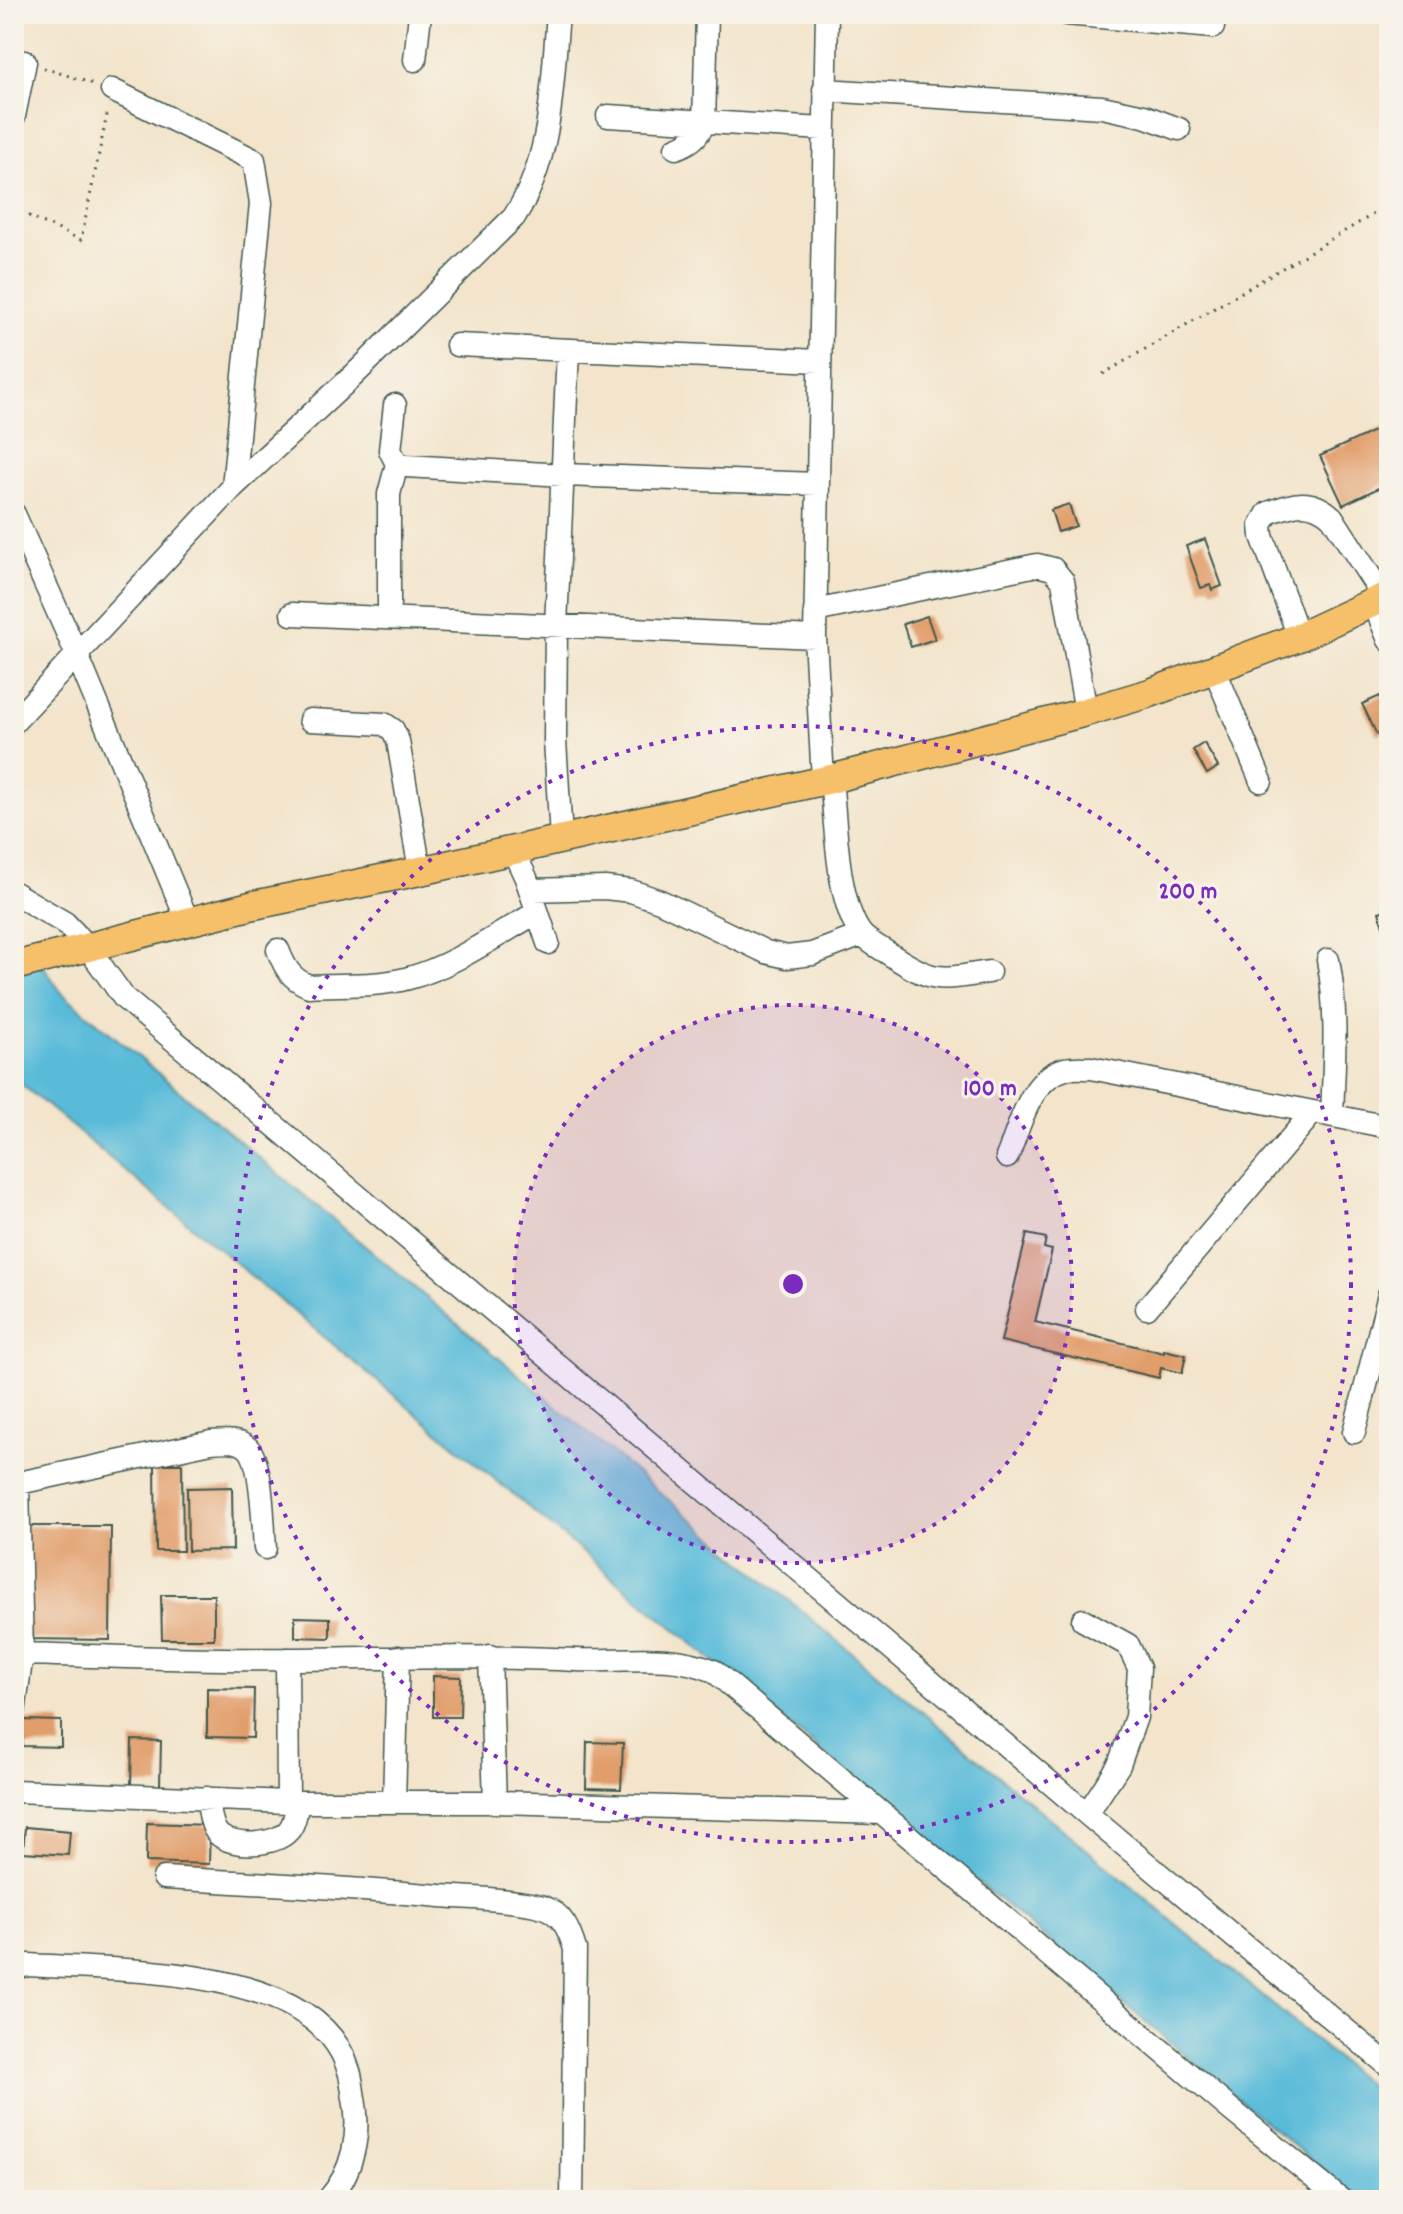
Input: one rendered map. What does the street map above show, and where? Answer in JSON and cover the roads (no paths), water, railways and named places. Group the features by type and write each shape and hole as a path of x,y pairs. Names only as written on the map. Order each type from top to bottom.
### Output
{"main road":[{"path":"14,966 265,902 420,871 827,780 1086,712 1150,693 1299,637 1382,599"}],"street":[{"path":"415,60 420,14"},
{"path":"14,722 233,487 355,374 514,217 530,194 541,154 550,106 558,14"},
{"path":"676,148 699,135 704,123 707,14"},
{"path":"827,14 815,637 827,780 844,898 862,935 930,977 951,978 989,972"},
{"path":"1066,14 1213,27"},
{"path":"14,116 25,62"},
{"path":"112,90 254,160 261,203 233,487"},
{"path":"824,90 1102,107 1144,116 1179,129"},
{"path":"608,116 823,129"},
{"path":"457,345 820,361"},
{"path":"561,838 555,741 556,626 568,350"},
{"path":"389,604 389,494 397,464 390,450 395,405"},
{"path":"397,464 564,475 818,484"},
{"path":"1299,637 1262,536 1261,525 1268,513 1303,502 1323,509 1332,517 1382,599 1389,640"},
{"path":"14,514 77,655 188,922"},
{"path":"815,611 1037,565 1053,569 1063,581 1086,712"},
{"path":"292,614 815,637"},
{"path":"1214,668 1261,781"},
{"path":"310,720 384,724 393,730 398,741 420,871"},
{"path":"513,850 548,943"},
{"path":"530,890 605,888 631,891 660,901 766,952 787,957 812,954 862,935"},
{"path":"14,893 65,923 87,946 124,998 1389,2066"},
{"path":"278,950 289,975 309,986 385,983 433,969 536,913"},
{"path":"1147,1308 1323,1114 1335,1018 1328,960"},
{"path":"1007,1157 1037,1087 1049,1075 1067,1068 1091,1068 1389,1127"},
{"path":"1354,1432 1389,1295"},
{"path":"14,1712 22,1654 16,1484 226,1440 249,1449 256,1462 265,1548"},
{"path":"1083,1620 1128,1645 1139,1668 1136,1717 1119,1765 1087,1814"},
{"path":"22,1654 287,1659 490,1656 582,1660 675,1659 696,1663 714,1671 1341,2200"},
{"path":"490,1656 495,1802"},
{"path":"394,1802 398,1657"},
{"path":"207,1798 217,1833 237,1843 269,1841 288,1831 293,1802 287,1659"},
{"path":"14,1791 293,1802 495,1802 881,1813"},
{"path":"164,1878 362,1889 484,1900 542,1907 558,1915 569,1928 575,1949 572,2200"},
{"path":"14,1967 30,1965 202,1977 251,1988 296,2006 331,2038 348,2066 358,2120 349,2165 341,2186 328,2200"}],"water":[{"path":"14,940 42,964 61,992 1389,2102 1389,2200 1359,2200 14,1078"}]}
